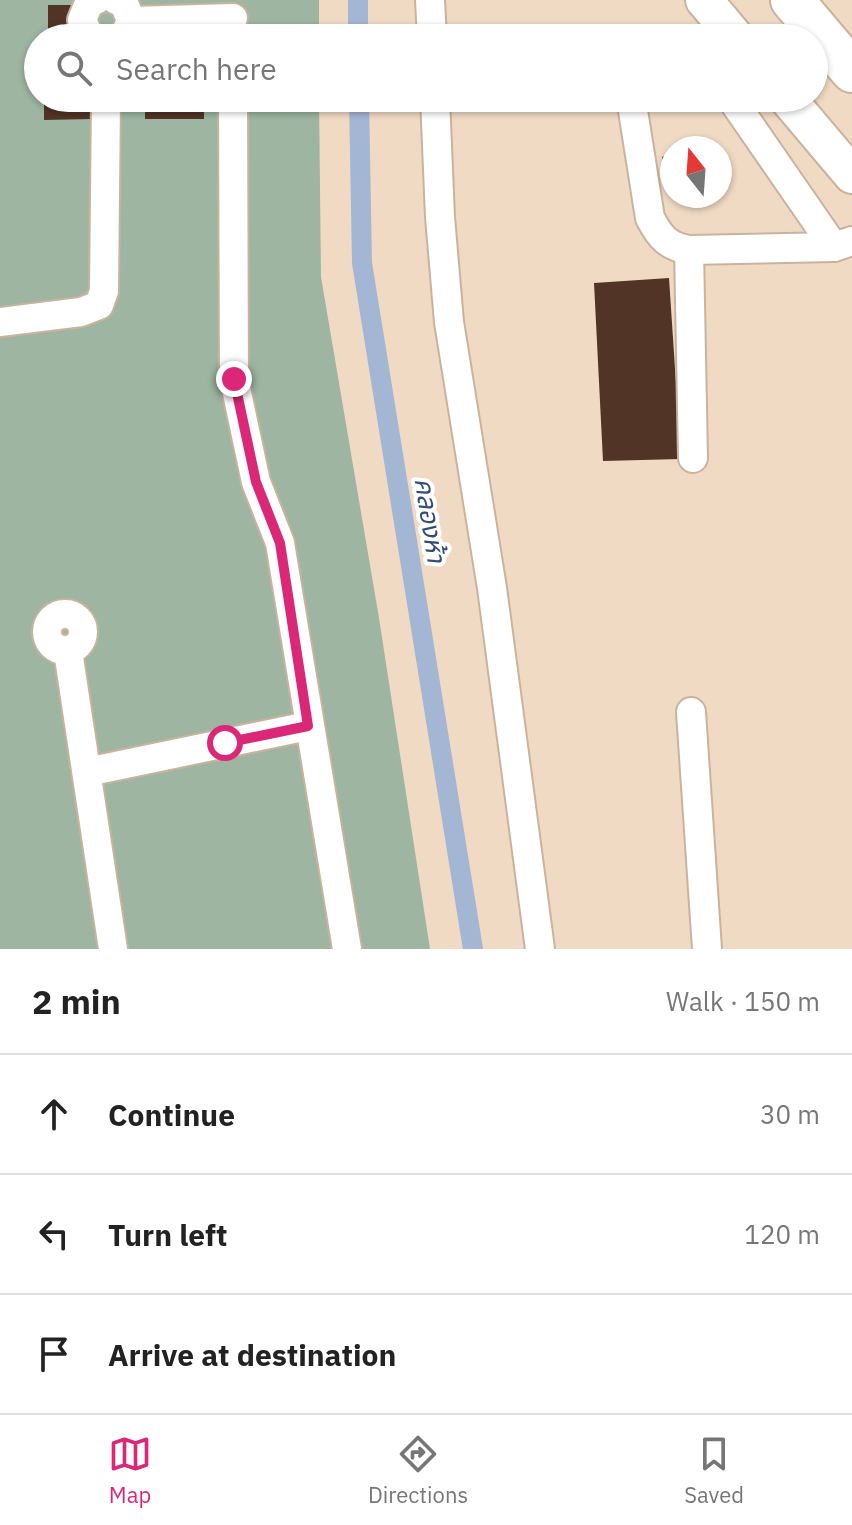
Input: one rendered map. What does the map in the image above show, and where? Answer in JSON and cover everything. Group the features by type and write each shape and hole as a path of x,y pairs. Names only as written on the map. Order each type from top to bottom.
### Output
{"highway":[{"path":"792,0 812,24"},
{"path":"828,43 852,71"}],"main road":[{"path":"704,0 724,24"},
{"path":"799,112 852,175"}],"street":[{"path":"84,24 82,20 89,3 96,0"},
{"path":"430,0 431,24"},
{"path":"123,20 233,19"},
{"path":"0,322 81,312 99,305 104,291 106,112"},
{"path":"233,112 234,379 256,482 280,543 347,949"},
{"path":"436,112 449,322 492,588 540,949"},
{"path":"633,112 650,218 667,243 689,250 843,244"},
{"path":"742,112 843,244"},
{"path":"689,250 693,458"},
{"path":"68,651 113,949"},
{"path":"691,712 707,949"},
{"path":"87,772 308,726"}],"green space":[{"path":"0,0 319,0 319,24 24,24 24,112 319,112 321,277 379,618 430,949 0,949"}],"building":[{"path":"48,5 77,5 77,24 48,24"},
{"path":"44,112 92,112 92,119 44,120"},
{"path":"145,112 204,112 204,119 145,119"},
{"path":"669,278 681,459 603,461 594,283"}],"waterway":[{"name":"คลองห้า","path":"358,0 358,24"},
{"name":"คลองห้า","path":"359,112 362,263 473,949"}],"route":[{"path":"225,743 308,726 280,543 256,482 234,379"}]}
